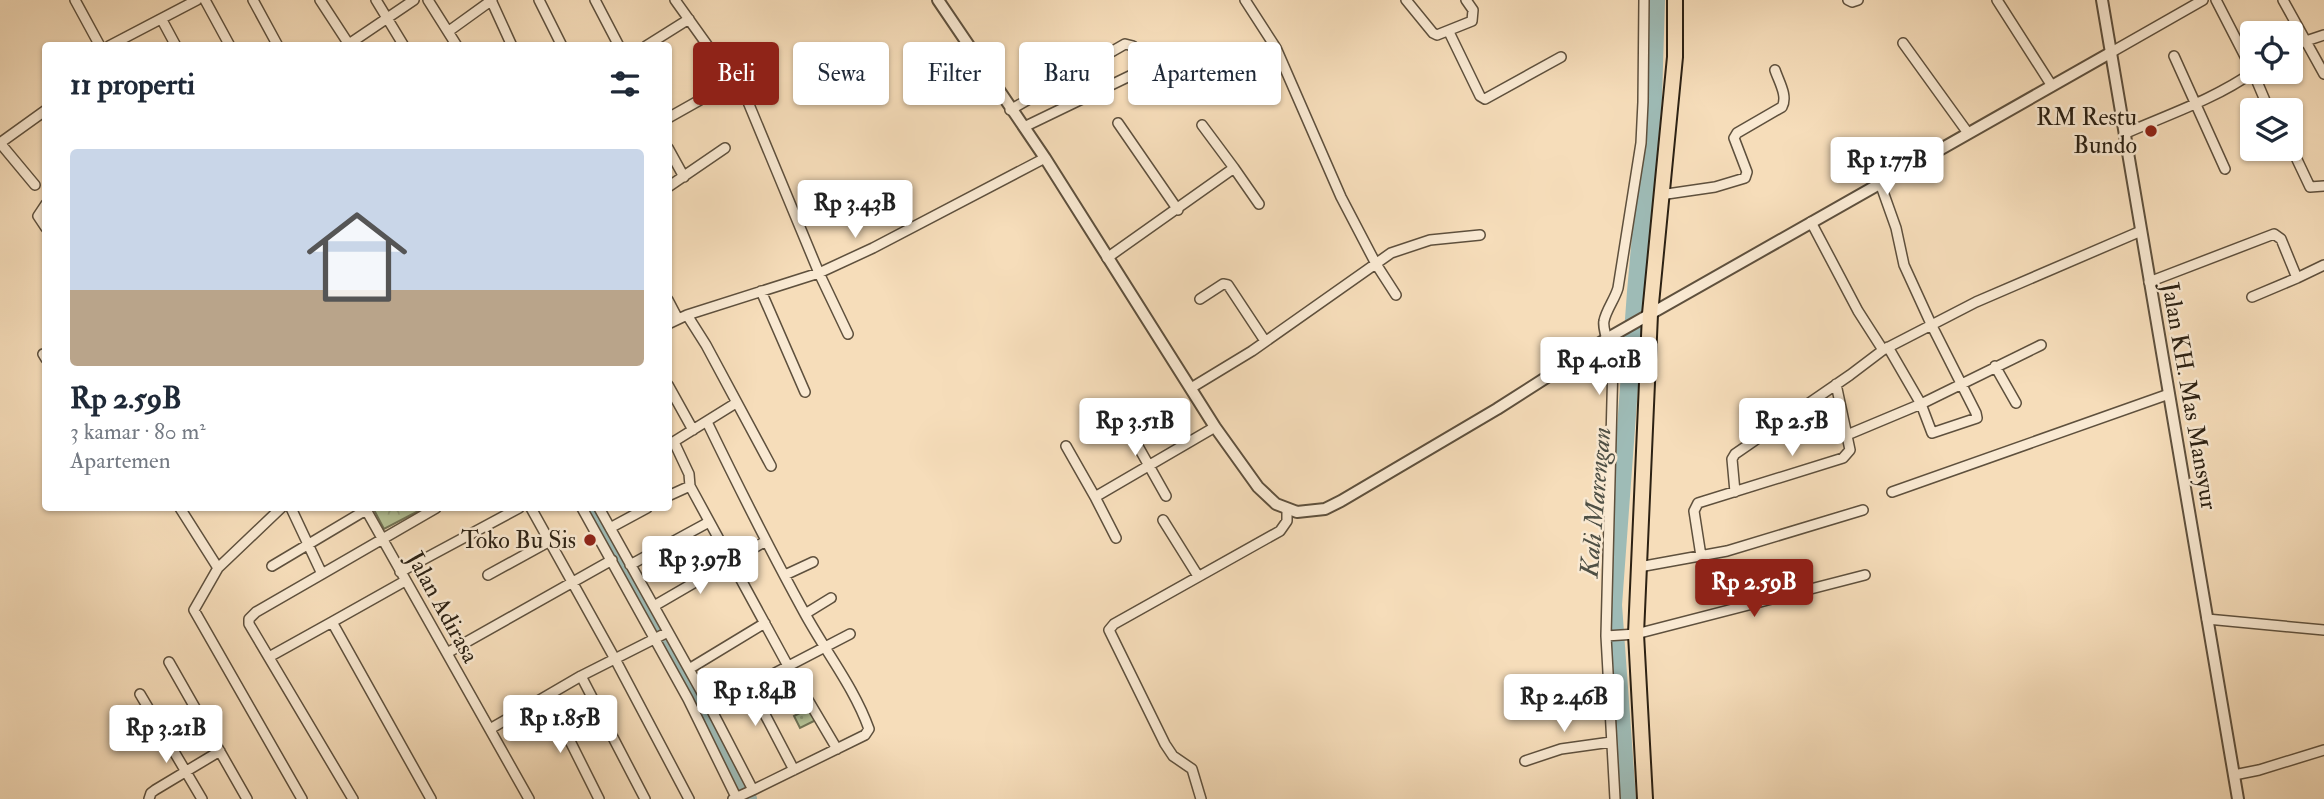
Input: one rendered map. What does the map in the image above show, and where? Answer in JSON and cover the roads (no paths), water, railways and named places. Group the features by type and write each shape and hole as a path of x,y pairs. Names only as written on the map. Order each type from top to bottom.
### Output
{"highway":[{"path":"1645,799 1630,634 1639,567 1644,318 1675,57 1675,0"}],"street":[{"path":"75,0 98,42"},
{"path":"117,42 197,0"},
{"path":"205,0 228,42"},
{"path":"253,0 276,42"},
{"path":"320,0 347,42"},
{"path":"376,0 401,42"},
{"path":"353,42 414,0"},
{"path":"428,0 455,42"},
{"path":"449,31 491,0 510,42"},
{"path":"539,0 560,42"},
{"path":"595,0 617,42"},
{"path":"675,0 748,102 819,273 848,334"},
{"path":"938,0 1045,158 1215,427 1258,486 1276,503 1286,509 1309,512 1325,509 1341,501 1497,409 1611,336 2203,0"},
{"path":"1245,0 1276,48 1341,197 1376,264 1396,295"},
{"path":"1406,0 1433,33 1443,35 1474,18 1473,10 1466,0"},
{"path":"1615,799 1611,742 1609,452 1614,397 1611,336 1604,319 1614,302 1618,288 1641,143 1644,0"},
{"path":"1848,0 1858,0"},
{"path":"1997,0 2052,86"},
{"name":"Jalan KH. Mas Mansyur","path":"2102,0 2238,799"},
{"path":"2216,0 2240,46"},
{"path":"2283,0 2324,74"},
{"path":"652,42 689,19"},
{"path":"162,20 174,42"},
{"path":"1449,32 1480,96 1485,99 1561,57"},
{"path":"2303,42 2324,35"},
{"path":"1903,43 1968,132"},
{"path":"1010,110 1125,44 1133,46 1141,64 1138,72 1024,127"},
{"path":"2174,56 2225,169"},
{"path":"1660,195 1715,187 1745,178 1747,172 1734,138 1737,133 1782,107 1785,97 1774,70"},
{"path":"2124,134 2194,103 2240,78"},
{"path":"672,116 693,104"},
{"path":"35,185 0,143 42,113"},
{"path":"1118,123 1178,210"},
{"path":"1202,125 1259,204"},
{"path":"672,184 725,148"},
{"path":"672,155 684,177"},
{"path":"672,322 819,273 873,248 1045,158"},
{"path":"2298,161 2310,187 2324,186"},
{"path":"1107,258 1234,168"},
{"path":"1811,222 1858,311 1921,404 1934,434 1974,420 1978,415 1904,265 1896,228 1880,183"},
{"path":"1735,492 1732,459 1735,454 1885,348 1976,302 2141,231"},
{"path":"2149,282 2274,234 2281,239 2297,278"},
{"path":"1191,388 1265,341 1391,253 1430,240 1480,235"},
{"path":"2252,297 2324,265"},
{"path":"1200,299 1223,284 1228,285 1265,341"},
{"path":"761,291 805,391"},
{"path":"672,305 706,345 771,466"},
{"path":"1847,435 1962,385 2041,345"},
{"path":"1995,366 2016,403"},
{"path":"1701,556 1694,511 1698,503 1846,456 1850,450 1836,384"},
{"path":"672,393 693,430"},
{"path":"1892,492 2169,394"},
{"path":"672,442 736,403"},
{"path":"584,511 688,699 734,798 865,735 869,729 845,680 805,614 707,422"},
{"path":"1095,496 1215,427"},
{"path":"1130,432 1166,496"},
{"path":"672,445 689,474 690,486 709,522 837,750"},
{"path":"1066,446 1116,538"},
{"path":"672,494 690,486"},
{"path":"1201,799 1192,769 1174,757 1165,744 1109,631 1114,624 1280,531 1287,521 1286,509"},
{"path":"1639,567 1727,551 1863,510"},
{"path":"182,511 218,568"},
{"path":"278,511 218,568 194,610 302,799"},
{"path":"293,511 322,574"},
{"path":"272,566 362,511"},
{"name":"Jalan Adirasa","path":"366,511 529,799"},
{"path":"353,799 249,624 249,619 256,612 431,511"},
{"path":"269,657 332,622 403,576 514,511"},
{"path":"533,511 689,799"},
{"path":"601,511 710,707 750,792"},
{"path":"610,528 640,511"},
{"path":"1163,520 1198,576"},
{"path":"631,565 709,522"},
{"path":"488,575 550,541"},
{"path":"654,606 766,541"},
{"path":"447,653 612,561"},
{"path":"785,575 813,562"},
{"path":"1610,636 1630,634 1865,575"},
{"path":"805,614 831,598"},
{"path":"2207,619 2324,630"},
{"path":"332,622 431,799"},
{"path":"689,668 765,623"},
{"path":"490,729 581,676 668,632"},
{"path":"710,707 850,634"},
{"path":"169,662 247,799"},
{"path":"581,676 645,799"},
{"path":"750,686 793,770"},
{"path":"140,694 202,799"},
{"path":"543,698 564,729 599,799"},
{"path":"1525,761 1561,749 1611,742"},
{"path":"2234,775 2324,750"},
{"path":"149,799 150,793 220,751"}],"waterway":[{"name":"Kali Marengan","path":"1627,799 1613,605 1653,99 1656,0"},
{"path":"594,511 667,643 748,799"}],"place":[{"name":"RM Restu Bundo","path":"2151,131"},
{"name":"Toko Bu Sis","path":"590,540"}]}
